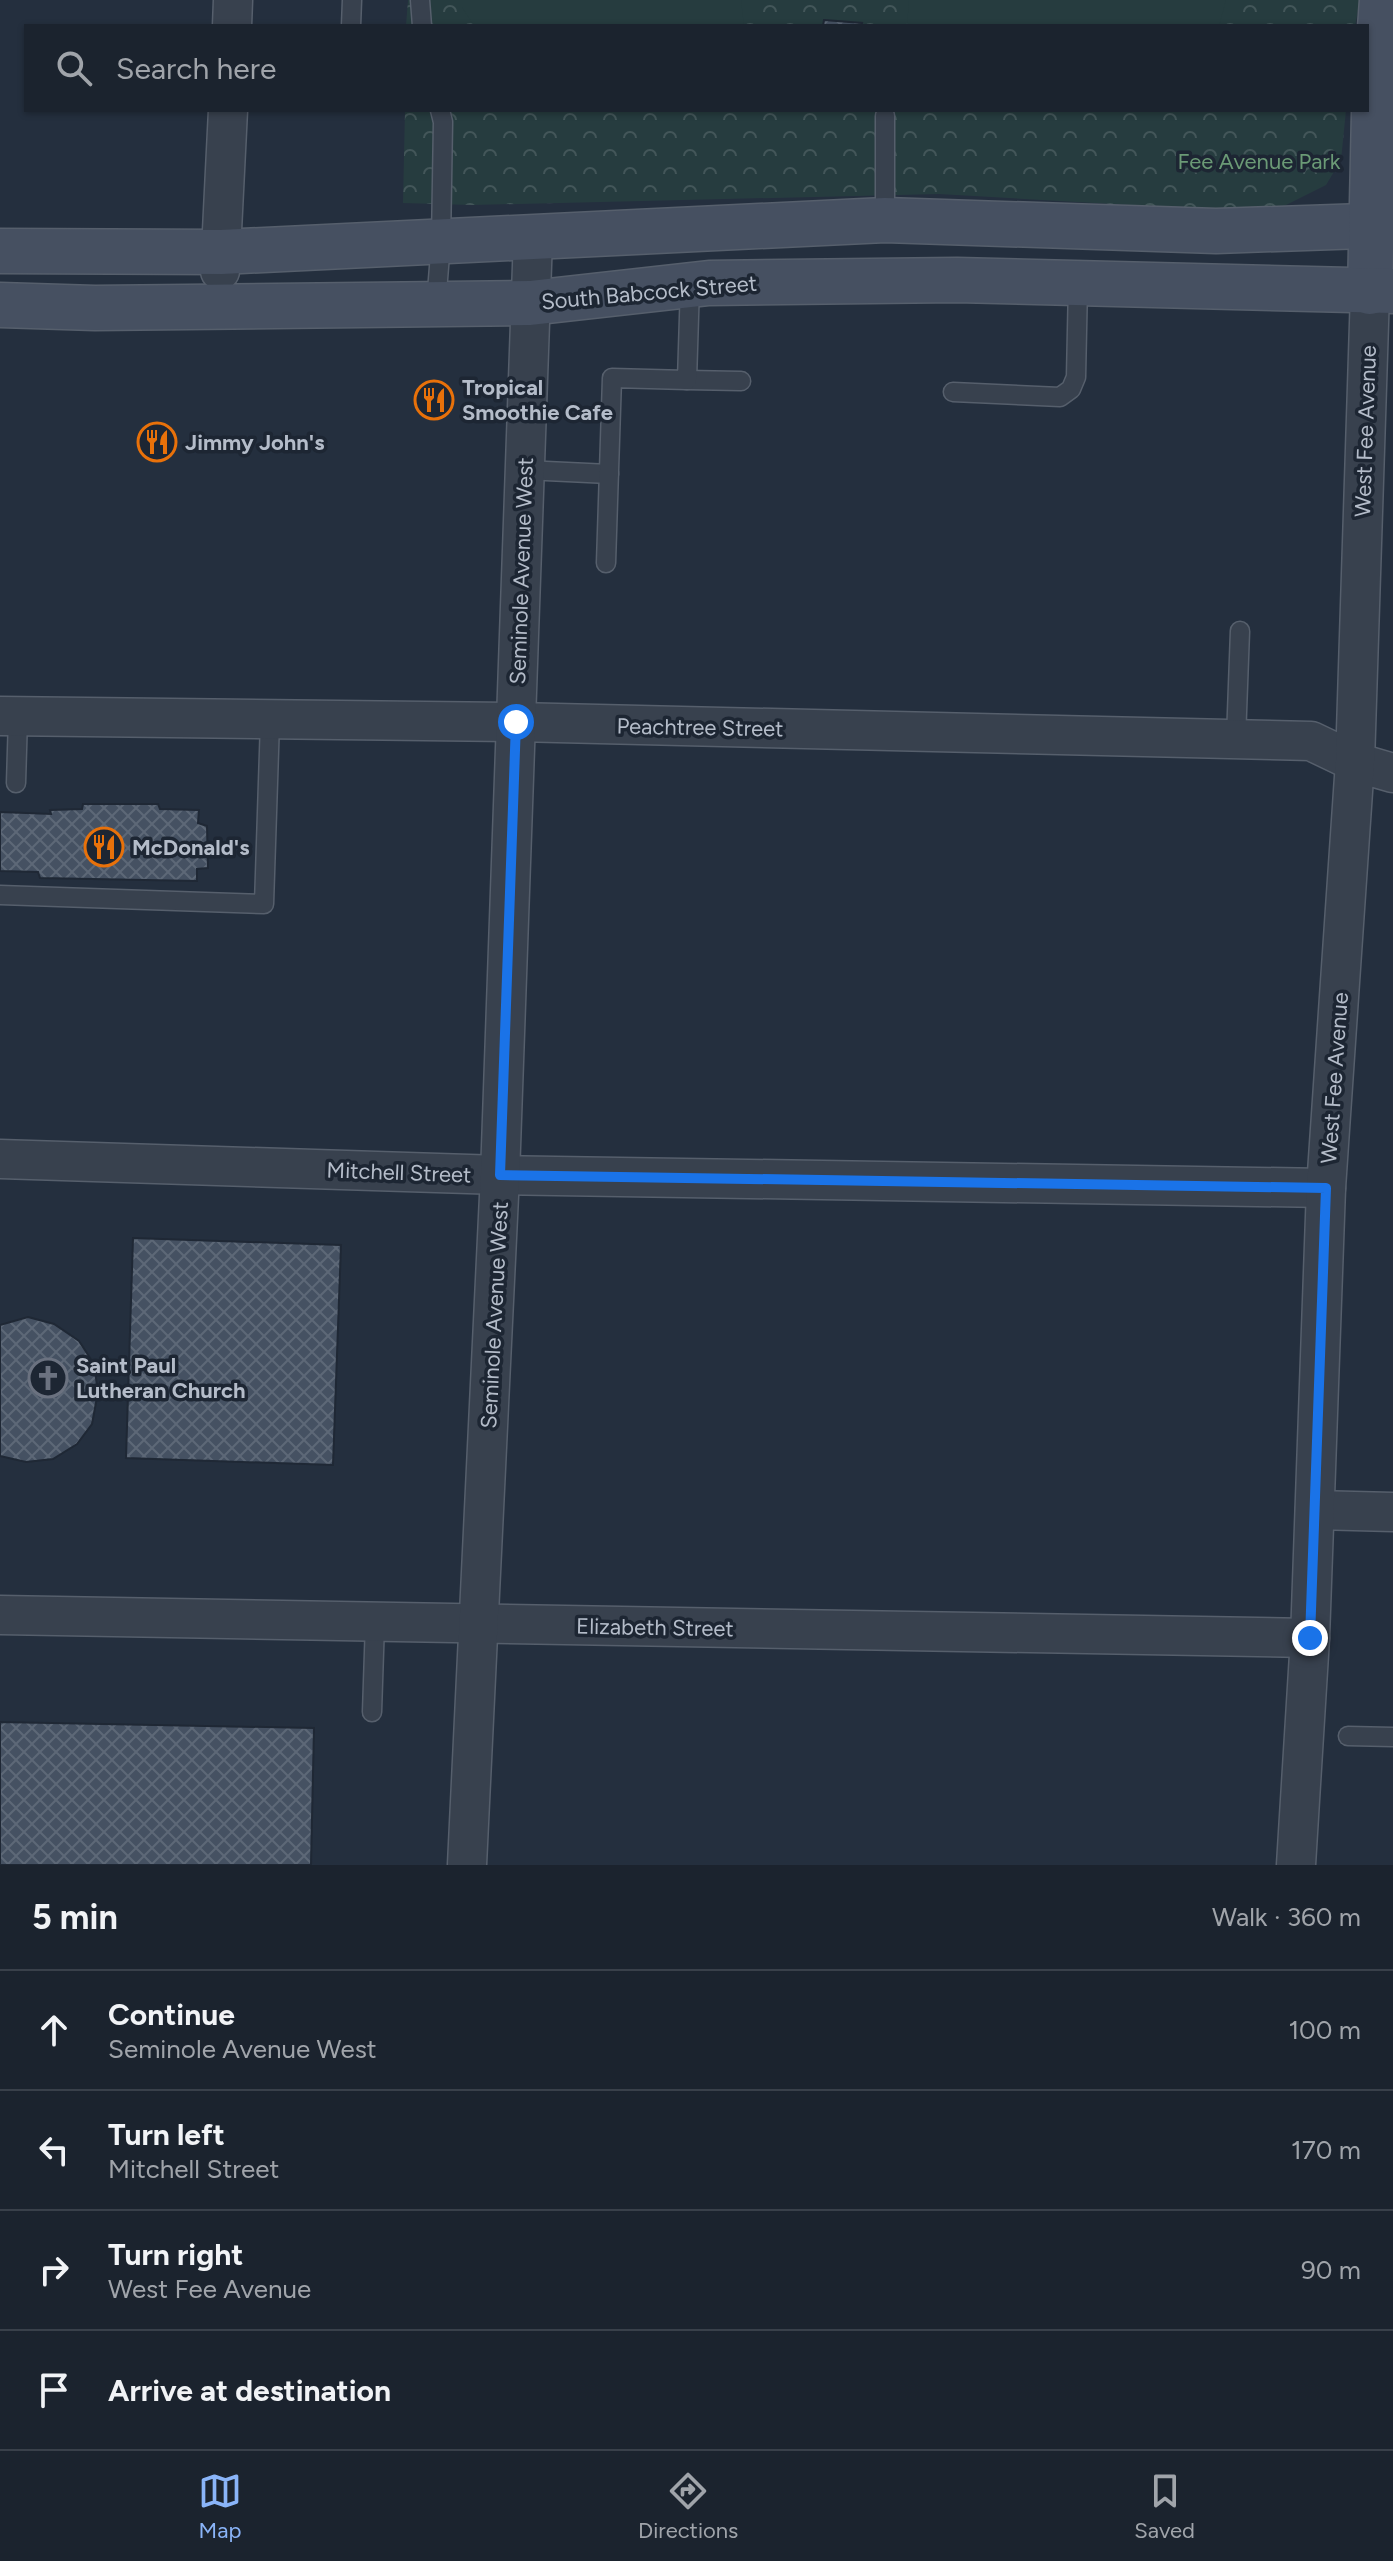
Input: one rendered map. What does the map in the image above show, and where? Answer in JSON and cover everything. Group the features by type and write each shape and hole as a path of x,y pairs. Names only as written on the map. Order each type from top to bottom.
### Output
{"main road":[{"path":"1382,0 1374,112 1382,224 1382,292"},
{"path":"0,251 220,262 441,242 885,220 1216,231 1382,224"},
{"name":"South Babcock Street","path":"0,305 95,308 530,303 690,285 957,280 1382,292"}],"street":[{"path":"232,24 233,0"},
{"path":"220,262 228,112"},
{"name":"Seminole Avenue West","path":"467,1865 500,1175 533,237"},
{"name":"West Fee Avenue","path":"1296,1865 1310,1638 1326,1188 1382,292"},
{"name":"Peachtree Street","path":"9,716 516,722 1311,741 1355,762 1393,773"},
{"name":"Mitchell Street","path":"0,1159 500,1175 1326,1188"},
{"path":"1315,1510 1393,1512"},
{"name":"Elizabeth Street","path":"0,1615 1310,1638"}],"lane":[{"path":"351,24 352,0"},
{"path":"420,0 422,24"},
{"path":"436,304 441,242 443,122 440,112"},
{"path":"885,116 885,220"},
{"path":"953,392 1060,397 1071,389 1076,377 1078,284"},
{"path":"687,380 690,285"},
{"path":"606,563 612,378 741,381"},
{"path":"525,470 609,474"},
{"path":"1236,739 1240,631"},
{"path":"9,716 16,783"},
{"path":"0,895 264,904 270,721"},
{"path":"372,1712 375,1622"},
{"path":"1348,1736 1393,1737"}],"green space":[{"path":"408,0 1360,0 1355,24 406,24"},
{"path":"462,0 741,0 744,24 473,24 462,7"},
{"path":"909,0 1226,0 1220,24 907,24"},
{"name":"Fee Avenue Park","path":"405,112 1346,112 1341,160 1326,185 1270,213 939,194 472,205 403,203"}],"building":[{"path":"824,20 862,23 862,24 823,24"},
{"name":"McDonald's","path":"83,804 158,804 160,809 199,810 198,823 207,826 208,868 197,869 197,881 40,878 38,872 0,871 0,812 51,814 50,810 82,809"},
{"path":"133,1238 341,1245 333,1465 126,1458"},
{"name":"Saint Paul Lutheran Church","path":"28,1317 54,1324 79,1341 94,1364 98,1392 92,1424 77,1444 53,1459 26,1462 0,1456 0,1325"},
{"path":"0,1722 314,1728 311,1865 0,1865"}],"place":[{"name":"Tropical Smoothie Cafe","path":"434,400"},
{"name":"Jimmy John's","path":"157,442"},
{"name":"McDonald's","path":"104,847"},
{"name":"Saint Paul Lutheran Church","path":"48,1378"}],"route":[{"path":"516,722 500,1175 1326,1188 1310,1638"}]}
